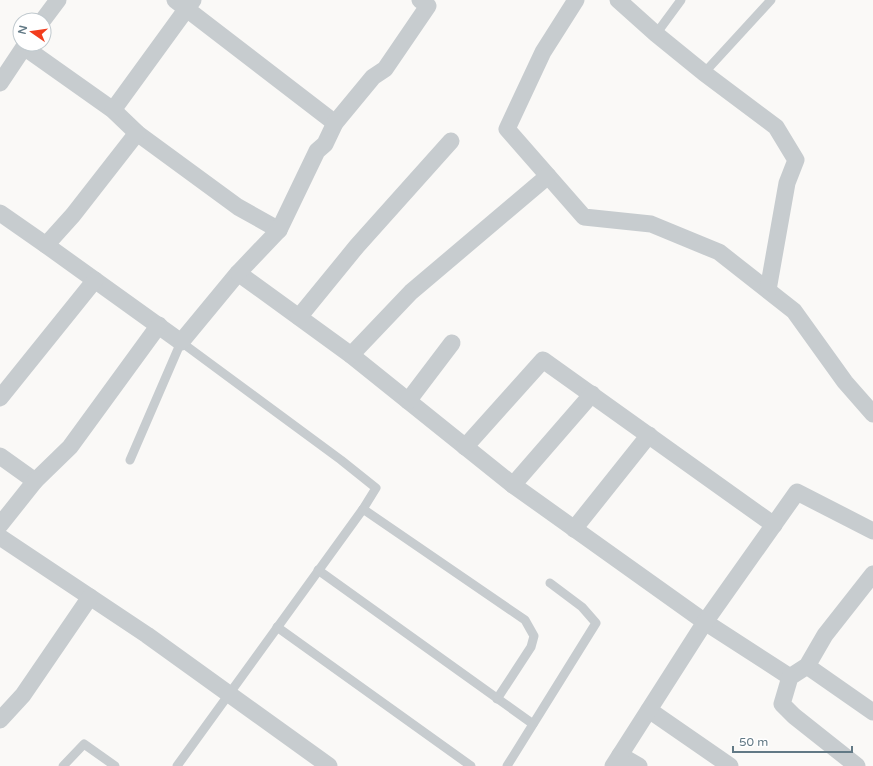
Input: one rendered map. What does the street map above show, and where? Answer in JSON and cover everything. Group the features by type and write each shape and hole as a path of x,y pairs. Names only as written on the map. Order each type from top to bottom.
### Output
{"street":[{"path":"49,12 58,0"},
{"path":"0,213 181,342 238,273 279,230 317,151 325,144 335,123 373,77 385,69 428,6 420,0"},
{"path":"576,0 543,52 507,129 584,217 651,224 720,252 794,311 845,382 873,414"},
{"path":"618,0 656,34 704,73 776,127 796,160 787,183 768,290"},
{"path":"113,110 185,3 335,123"},
{"path":"0,83 21,52"},
{"path":"33,52 113,110 137,133 238,207 279,230"},
{"path":"46,245 73,215 137,133"},
{"path":"299,317 357,246 451,141"},
{"path":"351,355 411,292 548,176"},
{"path":"238,273 351,355 513,485 705,622 790,677"},
{"path":"0,398 95,280"},
{"path":"0,525 35,481 70,447 159,326"},
{"path":"408,401 452,343"},
{"path":"465,447 543,360 774,525"},
{"path":"513,485 592,394"},
{"path":"574,529 649,435"},
{"path":"0,456 35,481"},
{"path":"639,766 617,760 705,622 797,492 873,531"},
{"path":"0,536 147,635 329,766"},
{"path":"857,766 794,716 782,704 790,677 807,666 825,634 873,574"},
{"path":"0,720 23,695 90,597"},
{"path":"807,666 873,712"},
{"path":"649,710 730,766"}],"lane":[{"path":"656,34 681,0"},
{"path":"704,73 771,0"},
{"path":"130,460 181,342 341,460 376,488 363,509 228,694 181,764"},
{"path":"363,509 525,620 534,636 531,647 497,699"},
{"path":"318,570 533,724"},
{"path":"507,766 596,623 582,607 550,583"},
{"path":"277,627 471,766"},
{"path":"63,766 84,744 115,766"}]}
